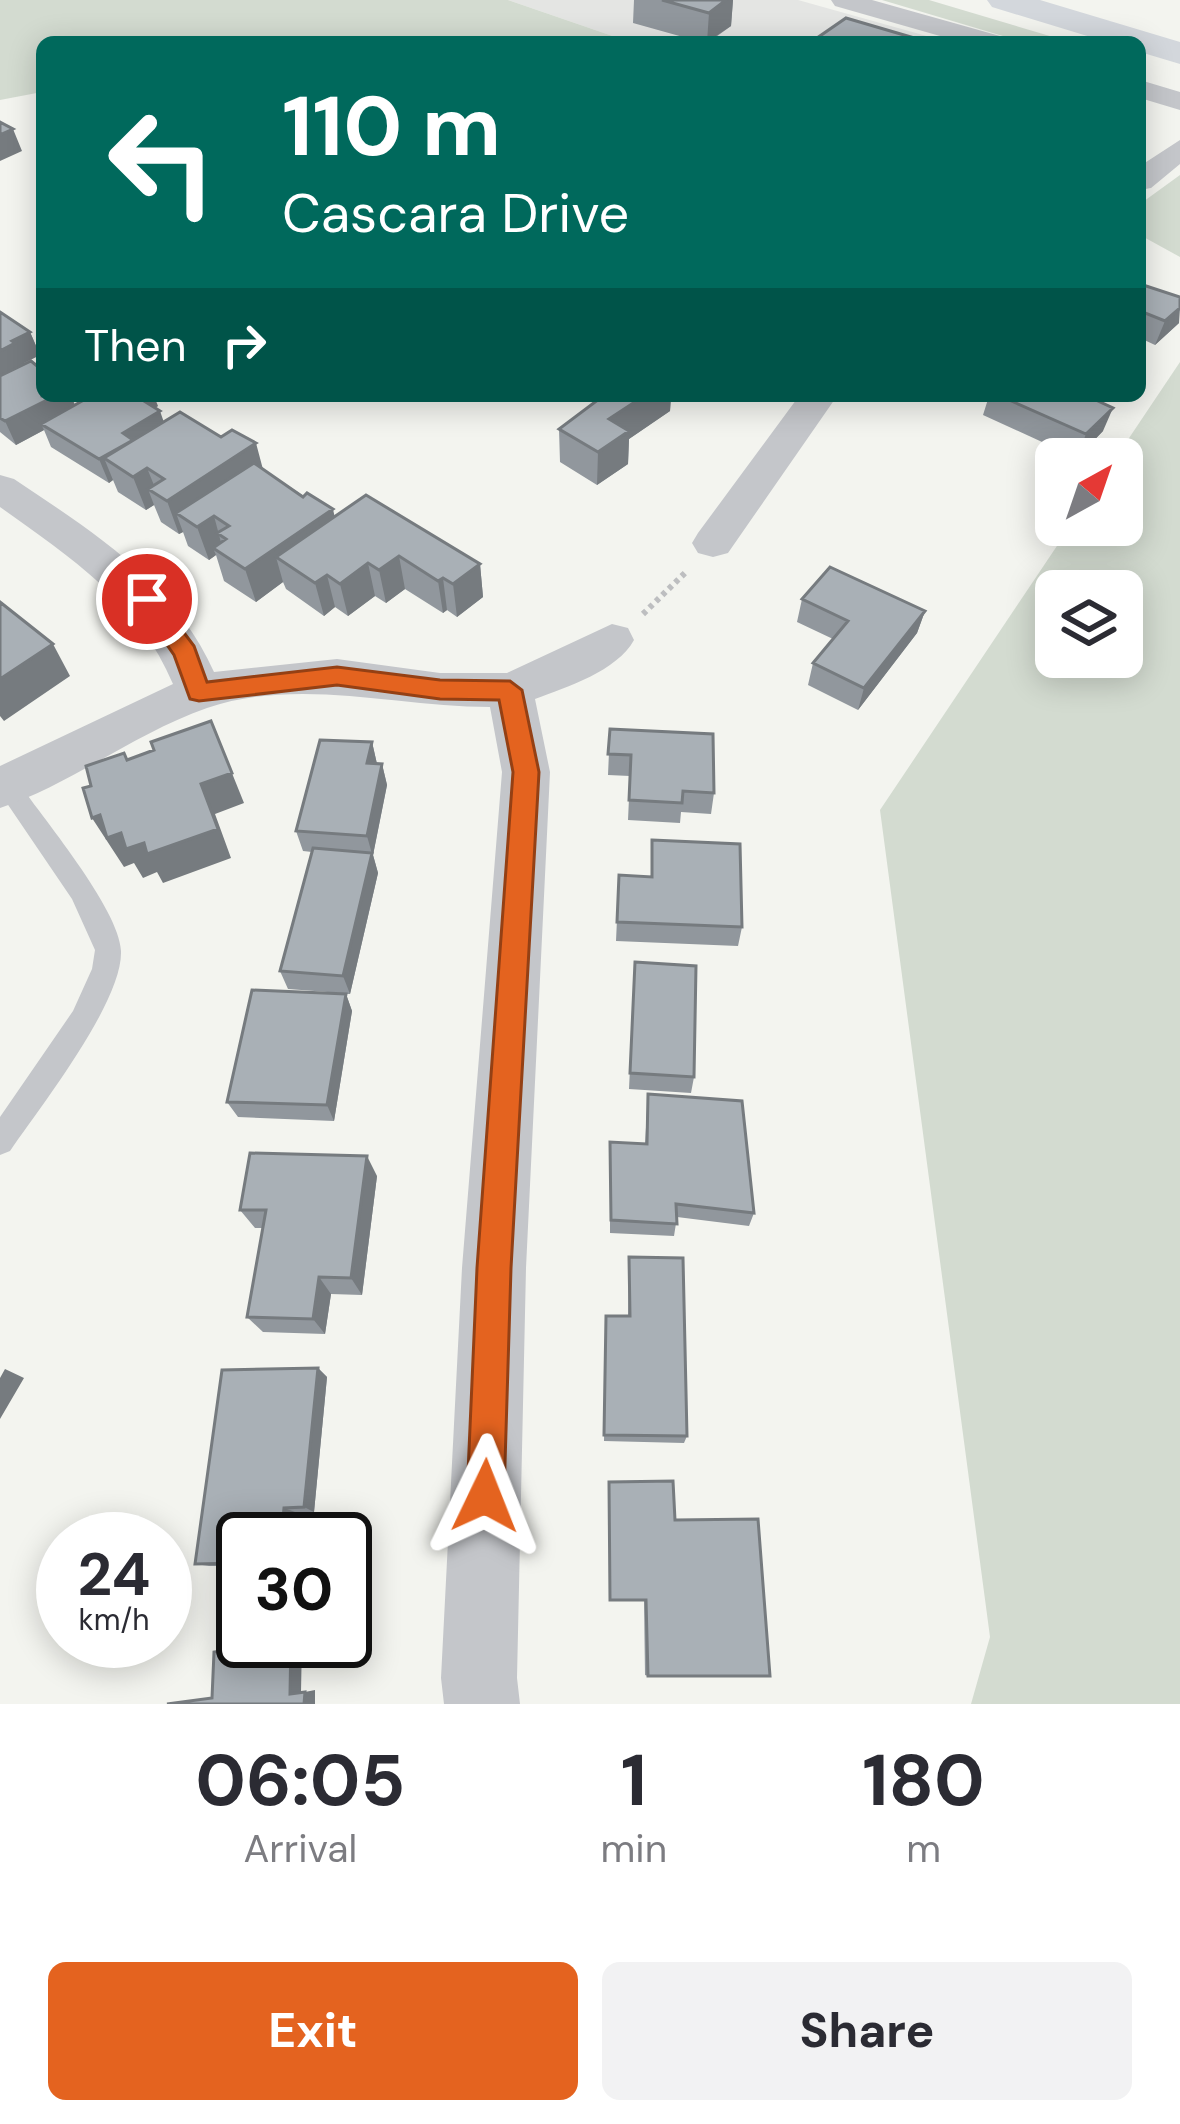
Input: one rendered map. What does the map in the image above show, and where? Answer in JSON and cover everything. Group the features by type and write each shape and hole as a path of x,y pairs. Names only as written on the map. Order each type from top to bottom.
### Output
{"highway":[{"path":"965,0 1103,36"},
{"path":"1004,0 1121,36"},
{"path":"1072,0 1180,30"},
{"path":"1096,0 1180,30"},
{"path":"1146,44 1180,54"},
{"path":"1146,47 1180,54"}],"street":[{"path":"844,0 969,36"},
{"path":"1146,91 1180,101"},
{"path":"1146,176 1180,149"},
{"path":"713,543 814,402"},
{"path":"0,488 129,580 164,619 185,652 199,692"},
{"path":"4,787 199,692 337,676 440,690 510,690 560,670 623,631"},
{"path":"482,1704 478,1678 494,1268 526,772 510,690"}],"lane":[{"path":"0,1141 84,1016 108,950 98,921 4,787"}],"path":[{"path":"623,631 713,543"}],"shaded area":[{"path":"0,0 508,0 613,36 36,36 36,93 0,100"},
{"path":"508,0 798,0 927,36 613,36"},
{"path":"882,0 929,0 1050,36 1003,36"},
{"path":"1180,175 1180,257 1146,238 1146,200"},
{"path":"1180,362 1180,1704 971,1704 990,1637 880,810 1035,579 1035,678 1143,678 1143,570 1041,570 1057,546 1143,546 1143,438 1129,438"}],"building":[{"path":"662,0 726,0 709,13"},
{"path":"846,18 908,36 820,36"},
{"path":"1146,286 1180,297 1180,308 1165,321 1146,313"},
{"path":"0,312 30,332 0,351"},
{"path":"31,361 36,365 36,402 43,402 5,421 0,418 0,376"},
{"path":"80,402 146,402 160,411 123,433 133,440 99,459 41,424"},
{"path":"595,402 635,402 609,419 629,431 598,452 559,429"},
{"path":"1014,402 1100,402 1113,408 1086,434"},
{"path":"180,412 221,437 232,430 256,443 167,501 148,489 164,479 147,468 133,477 104,458"},
{"path":"254,463 303,497 307,493 333,509 245,569 213,548 226,539 217,533 229,526 214,516 197,527 176,513"},
{"path":"366,495 480,564 453,584 443,578 438,581 399,556 379,570 368,563 340,584 327,575 315,583 276,557"},
{"path":"830,567 925,611 864,688 813,663 848,621 802,599"},
{"path":"0,602 53,644 0,679"},
{"path":"211,721 232,773 201,784 218,829 147,854 144,843 126,849 121,833 107,838 100,815 92,818 83,788 91,786 86,766 124,753 127,760 154,750 151,742"},
{"path":"610,729 713,734 714,793 683,791 682,803 629,800 631,755 608,754"},
{"path":"320,740 372,742 367,763 382,764 367,836 296,831"},
{"path":"652,840 740,844 742,927 617,922 619,875 652,877"},
{"path":"313,848 372,853 343,976 280,971"},
{"path":"635,962 696,966 694,1077 630,1073"},
{"path":"252,990 346,994 327,1105 227,1102"},
{"path":"648,1094 742,1101 754,1213 676,1204 677,1224 611,1220 610,1142 647,1144"},
{"path":"250,1153 367,1156 351,1278 319,1277 313,1319 247,1317 266,1210 240,1210"},
{"path":"629,1257 683,1258 687,1436 604,1435 606,1316 630,1316"},
{"path":"318,1368 304,1507 284,1508 284,1512 216,1512 216,1564 195,1564 222,1370"},
{"path":"673,1481 675,1520 758,1519 770,1676 648,1676 646,1600 610,1600 609,1482"},
{"path":"214,1652 216,1668 290,1668 290,1694 305,1692 304,1704 167,1704 212,1698"}],"route":[{"path":"147,599 185,652 199,692 337,676 440,690 510,690 526,772 494,1268 485,1496"}]}
